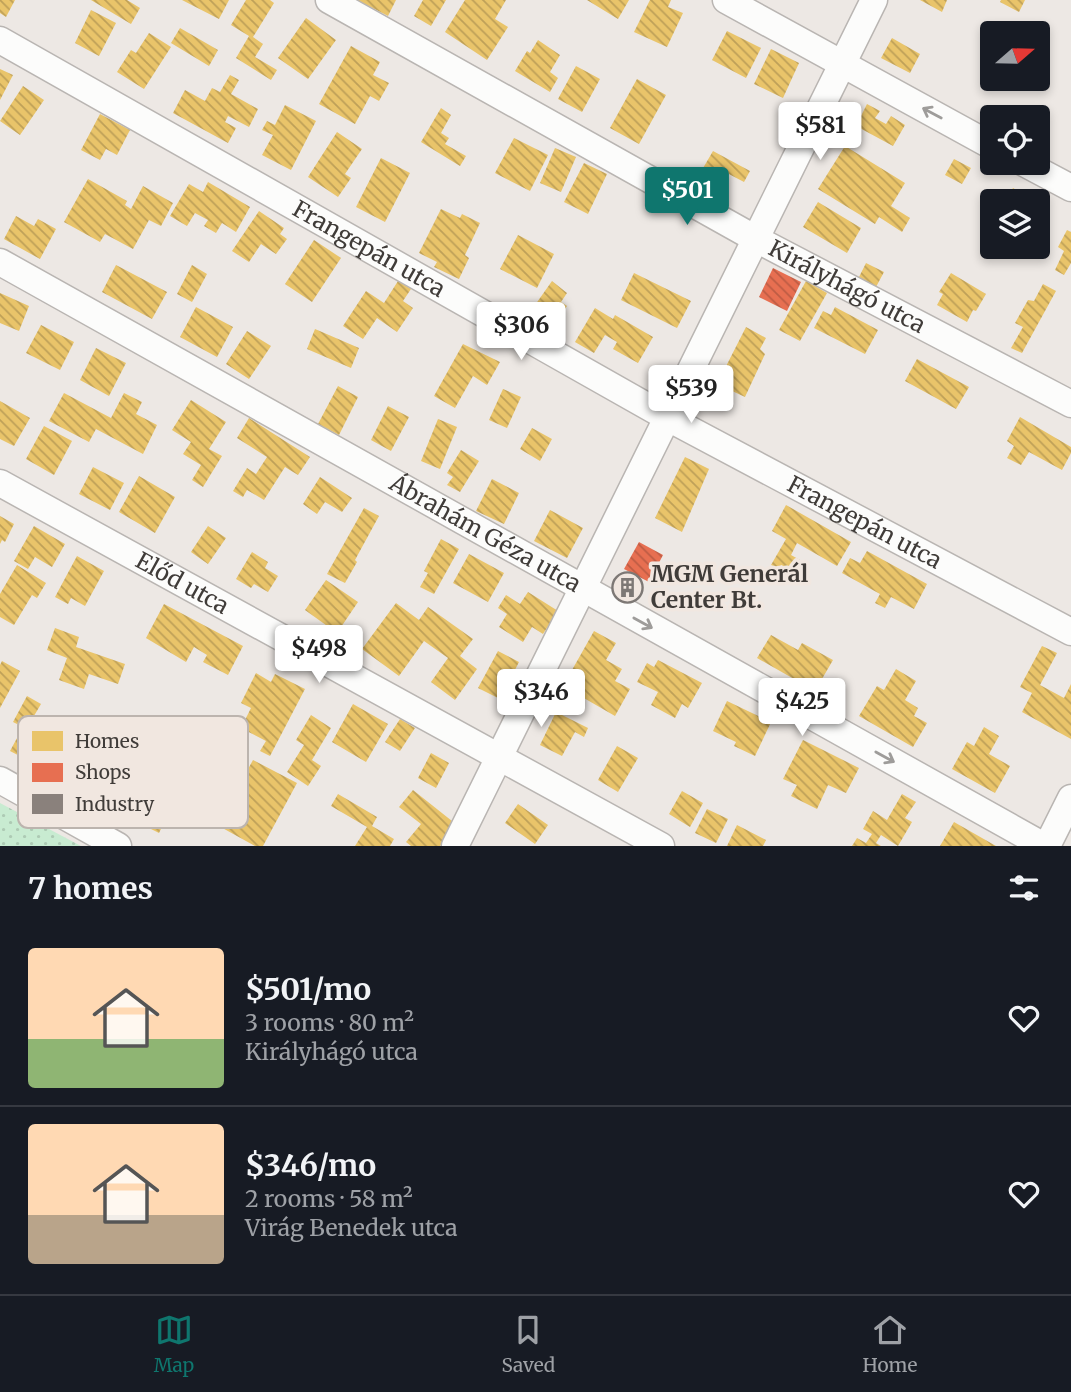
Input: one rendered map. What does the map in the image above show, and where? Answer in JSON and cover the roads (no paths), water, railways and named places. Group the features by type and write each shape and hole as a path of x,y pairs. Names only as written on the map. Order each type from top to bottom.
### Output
{"street":[{"name":"Királyhágó utca","path":"329,0 756,239 1071,404"},
{"path":"726,0 980,140"},
{"path":"455,846 874,0"},
{"name":"Frangepán utca","path":"0,40 668,418 1071,632"},
{"path":"1047,175 1071,188"},
{"name":"Ábrahám Géza utca","path":"0,262 1045,846"},
{"name":"Előd utca","path":"0,482 661,846"},
{"path":"0,780 18,790"},
{"path":"1045,846 1071,798"},
{"path":"86,828 118,846"}],"place":[{"name":"MGM Generál Center Bt.","path":"628,587"}]}
